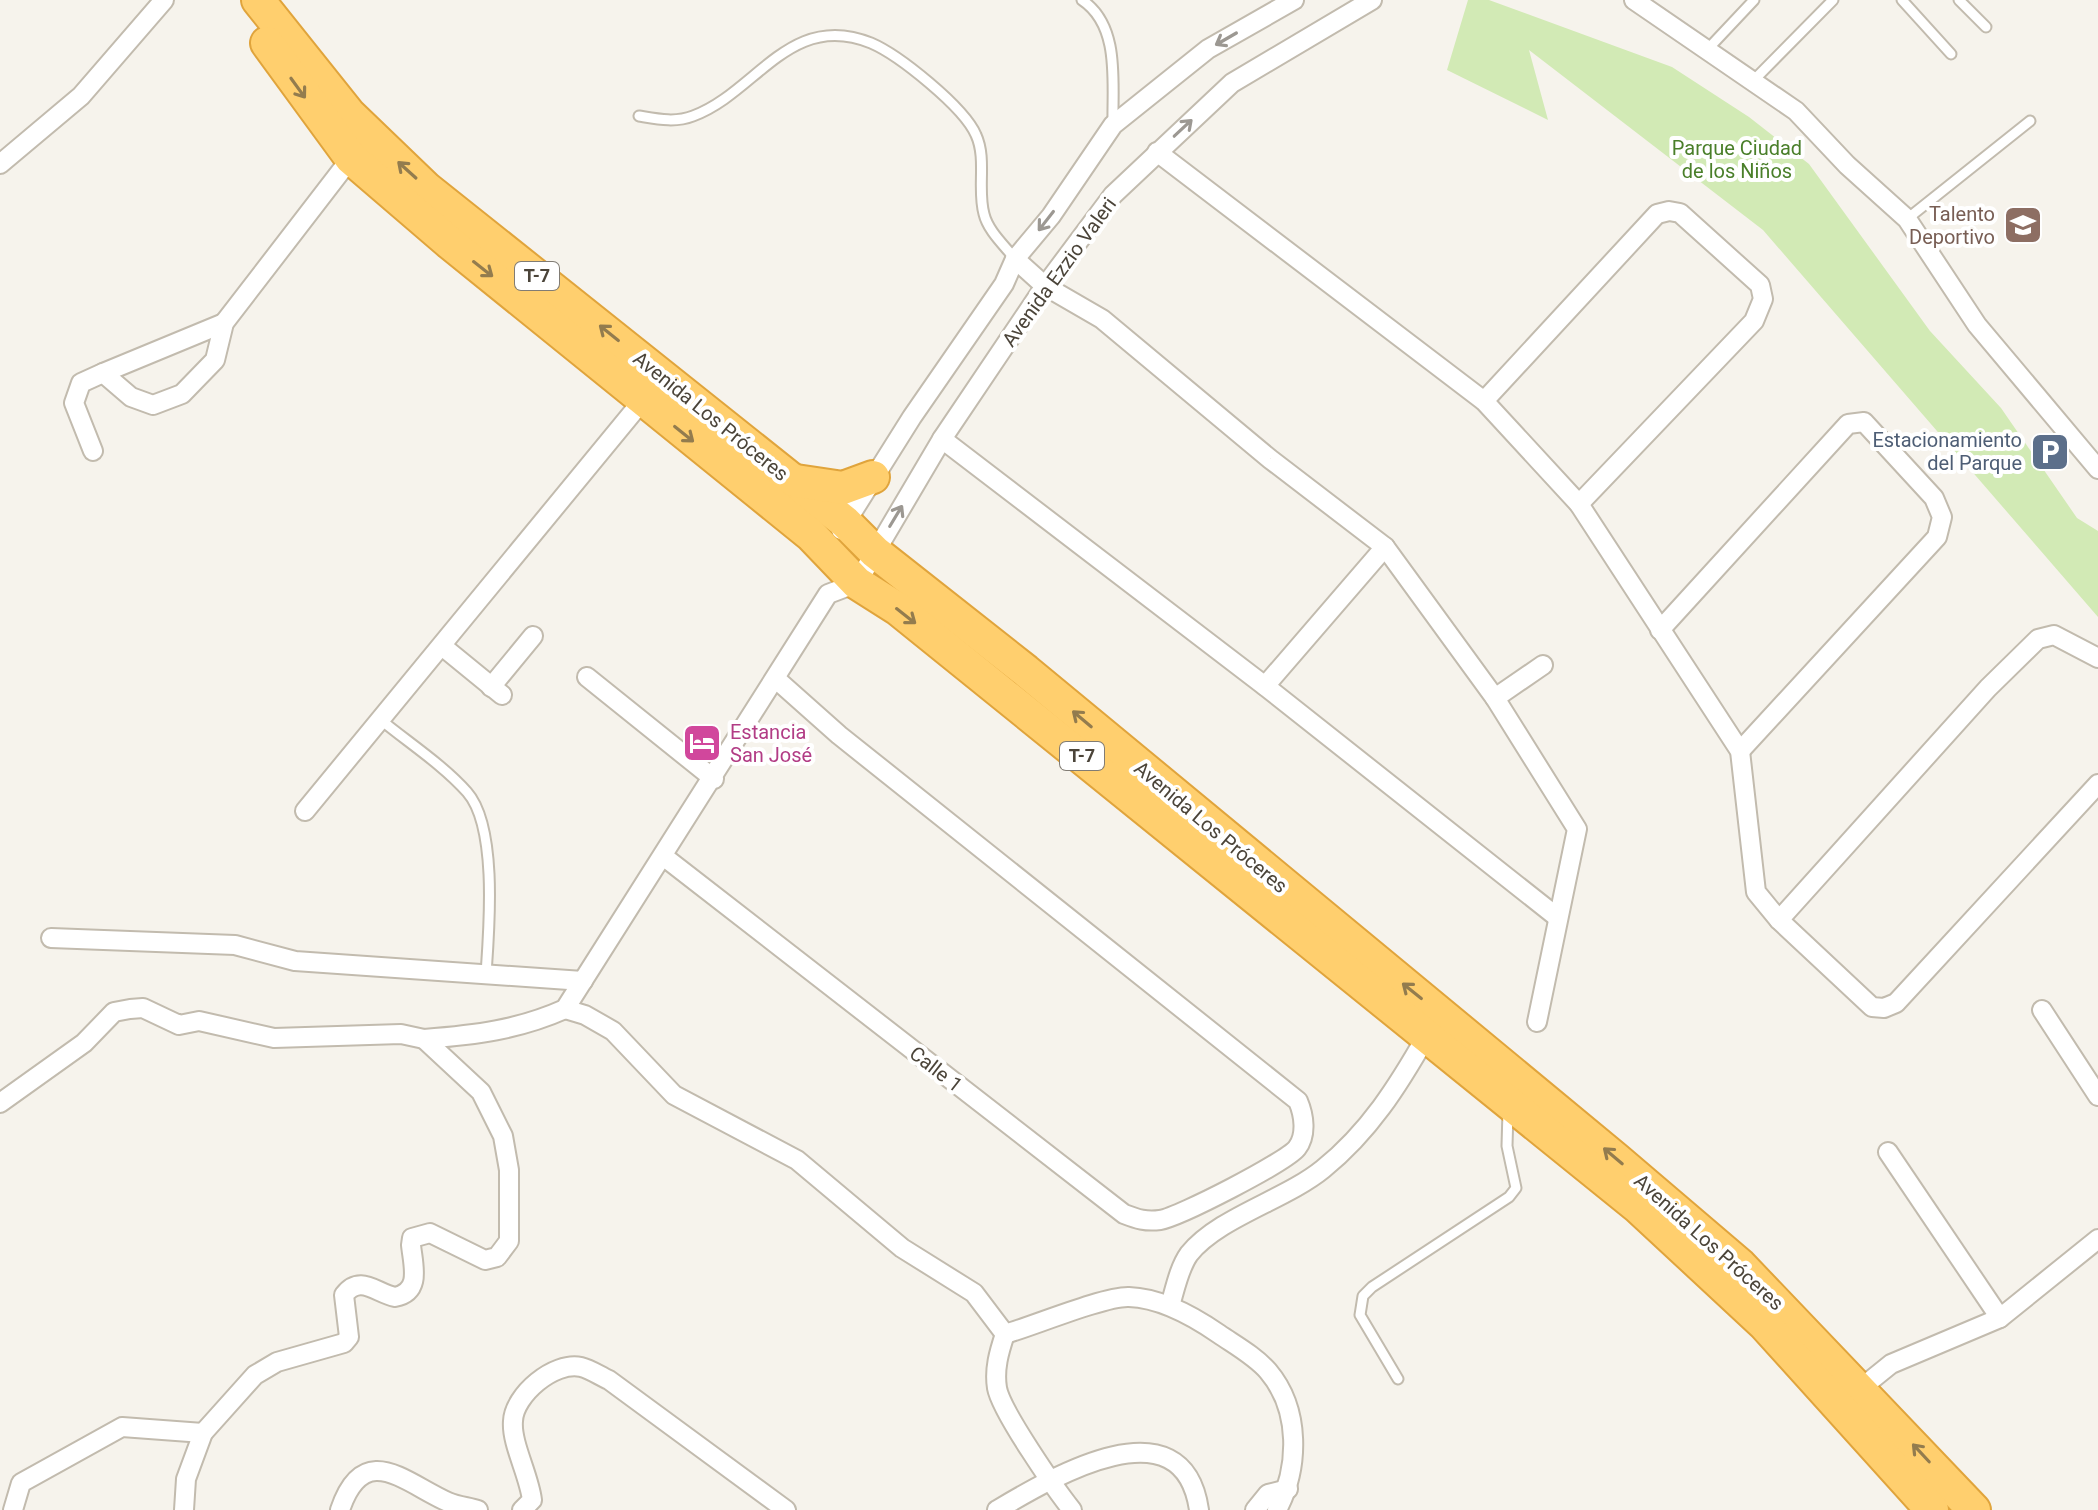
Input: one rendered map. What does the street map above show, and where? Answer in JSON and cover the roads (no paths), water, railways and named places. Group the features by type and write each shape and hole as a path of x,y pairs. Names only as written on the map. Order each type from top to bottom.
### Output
{"highway":[{"name":"Avenida Los Próceres","path":"240,0 296,86 351,158 828,552 843,588 910,619 1638,1207 1764,1324 1932,1510"},
{"name":"Avenida Los Próceres","path":"258,0 372,139 426,188 845,522 875,552 1026,671 1616,1159 1740,1265 1974,1510"},
{"path":"788,479 830,489 873,477"}],"street":[{"path":"0,164 81,96 164,0"},
{"name":"Avenida Ezzio Valeri","path":"828,552 873,477 1004,284 1015,259 1051,216 1113,125 1208,49 1294,0"},
{"name":"Avenida Ezzio Valeri","path":"565,1009 776,679 843,588 875,552 942,439 1045,286 1113,195 1232,83 1319,28 1372,0"},
{"path":"1634,0 1796,111 1847,165 1907,219 1977,325 2098,469"},
{"path":"1157,152 1484,401 1579,504 1740,751 1756,892 1779,920 1872,1007 1884,1008 1896,1003 2098,784"},
{"path":"103,373 131,397 153,405 182,394 215,360 224,323 351,158"},
{"path":"1484,401 1657,214 1680,213 1760,285 1763,299 1754,321 1579,504"},
{"path":"1015,259 1045,286 1102,319 1270,459 1385,547 1495,698 1577,829 1537,1022"},
{"path":"93,451 74,403 81,383 224,323"},
{"path":"305,811 643,400"},
{"path":"1660,630 1848,424 1864,422 1934,498 1942,517 1937,537 1740,751"},
{"path":"942,439 1265,686 1557,917"},
{"path":"1265,686 1385,547"},
{"path":"1779,920 1988,688 2038,639 2054,635 2098,658"},
{"path":"442,646 496,691 533,636"},
{"path":"1495,698 1543,665"},
{"path":"587,677 714,779"},
{"name":"Calle 1","path":"663,856 1124,1214 1142,1222 1164,1220 1225,1192 1297,1149 1303,1134 1304,1114 1298,1101 839,735 776,679"},
{"path":"51,938 235,945 295,961 583,981"},
{"path":"0,1103 84,1043 114,1012 130,1009 143,1008 179,1025 199,1021 274,1038 401,1034 424,1039 498,1032 534,1023 565,1009 585,1015 613,1031 674,1095 797,1160 902,1248 974,1293 1005,1334"},
{"path":"2042,1010 2098,1096"},
{"path":"1170,1306 1188,1256 1202,1241 1297,1188 1347,1148 1381,1112 1427,1035"},
{"path":"184,1510 186,1479 203,1433 255,1375 277,1362 344,1343 349,1337 344,1295 349,1288 364,1284 395,1297 409,1292 413,1286 412,1238 420,1234 430,1233 485,1260 504,1251 509,1241 509,1170 495,1113 481,1092 424,1039"},
{"path":"1888,1152 2000,1318"},
{"path":"1860,1389 1891,1364 2000,1318 2098,1239"},
{"path":"1005,1334 1127,1297 1170,1306 1201,1322 1268,1371 1285,1402 1293,1430 1294,1456 1288,1489 1277,1510"},
{"path":"1005,1334 996,1362 998,1392 1050,1484 1072,1510"},
{"path":"522,1510 532,1500 529,1476 516,1445 513,1420 521,1398 562,1368 579,1366 609,1380 786,1510"},
{"path":"13,1510 21,1483 122,1427 203,1433"},
{"path":"997,1510 1096,1459 1137,1453 1169,1458 1184,1468 1199,1510"},
{"path":"340,1510 344,1497 364,1474 381,1469 403,1476 449,1502 478,1510"},
{"path":"1255,1510 1268,1494 1288,1489"}],"lane":[{"path":"1082,0 1099,16 1107,32 1113,125"},
{"path":"1706,51 1754,0"},
{"path":"1753,81 1833,0"},
{"path":"1902,0 1951,54"},
{"path":"1959,0 1986,27"},
{"path":"639,116 665,121 692,117 709,108 796,42 842,38 870,43 909,69 954,106 970,124 981,152 984,214 1015,259"},
{"path":"1907,219 2030,121"},
{"path":"381,720 468,793 478,814 487,855 491,910 486,974"},
{"path":"1398,1379 1360,1315 1363,1296 1509,1197 1516,1188 1506,1125 1512,1104"}],"place":[{"name":"Talento Deportivo","path":"2023,225"},
{"name":"Estacionamiento del Parque","path":"2050,452"},
{"name":"Estancia San José","path":"702,743"}],"park label":[{"name":"Parque Ciudad de los Niños","path":"1737,160"}]}
